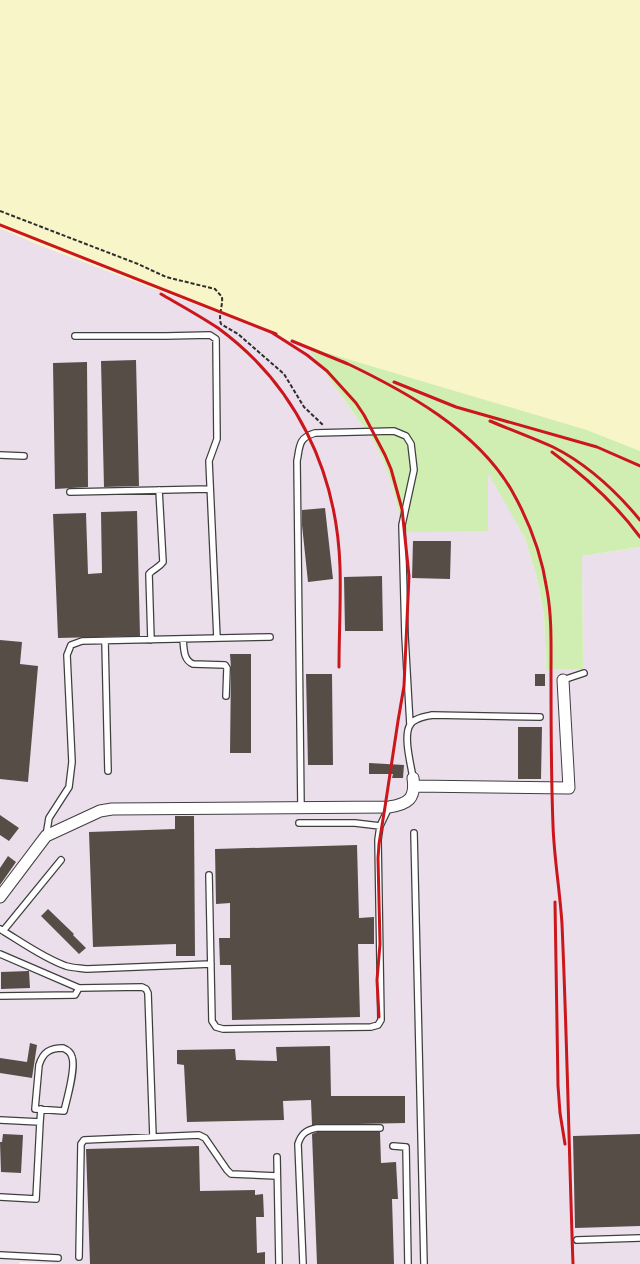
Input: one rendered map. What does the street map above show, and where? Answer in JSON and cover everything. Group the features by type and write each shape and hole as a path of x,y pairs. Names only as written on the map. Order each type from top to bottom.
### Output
{"street":[{"path":"0,897 46,836 100,811 112,809 389,807 406,802 413,794 414,782 569,788 563,680"}],"lane":[{"path":"75,336 210,335 216,339 216,439 209,461 209,489 217,638"},
{"path":"301,808 297,461 301,441 307,436 315,433 394,432 406,436 411,444 414,470 402,525 405,636 410,725 407,734 407,744 414,782"},
{"path":"0,455 24,456"},
{"path":"70,492 209,489"},
{"path":"150,640 149,574 152,570 160,567 163,562 159,490"},
{"path":"46,836 49,818 69,787 72,762 67,655 71,645 82,641 270,637"},
{"path":"183,639 185,658 188,662 193,664 225,665 227,668 226,696"},
{"path":"105,641 108,771"},
{"path":"563,680 584,673"},
{"path":"410,725 418,719 432,716 540,717"},
{"path":"209,875 212,1021 216,1027 223,1030 372,1027 378,1025 381,1020 378,840 380,826 389,807"},
{"path":"299,823 355,823 380,826"},
{"path":"414,833 424,1264"},
{"path":"61,860 2,930 50,959 76,968 87,969 211,964"},
{"path":"0,954 79,988 142,986 147,990 153,1137"},
{"path":"0,996 75,995 79,988"},
{"path":"63,1048 71,1053 73,1061 73,1070 64,1111 41,1109 35,1109 39,1066 41,1060 47,1051 51,1049 63,1048"},
{"path":"0,1197 36,1199 41,1109"},
{"path":"0,1120 40,1122"},
{"path":"303,1264 298,1144 300,1137 309,1130 317,1128 380,1128"},
{"path":"79,1257 81,1144 84,1140 198,1135 205,1138 231,1174 277,1176"},
{"path":"393,1146 406,1147 408,1264"},
{"path":"276,1156 279,1264"},
{"path":"577,1240 640,1238"},
{"path":"0,1255 58,1258"}],"path":[{"path":"0,211 138,264 166,277 215,289 222,297 219,320 220,324 238,334 284,374 304,407 331,433"}],"shaded area":[{"path":"0,0 640,0 640,451 587,430 307,347 37,244 0,228"},
{"path":"0,228 37,244 307,347 372,439 383,460 393,488 399,513 399,532 488,472 502,491 525,538 537,578 544,615 546,669 583,669 582,556 640,547 640,1264 62,1264 20,1262 19,1264 0,1264"}],"green space":[{"path":"307,347 587,430 640,451 640,547 582,556 583,669 546,669 544,615 537,578 525,538 488,473 488,531 399,532 399,513 393,488 383,460 372,439"}],"building":[{"path":"136,360 139,486 104,487 101,361"},
{"path":"87,362 88,487 55,489 53,363"},
{"path":"325,508 333,579 308,582 302,525 302,510"},
{"path":"137,511 140,636 58,638 53,514 86,513 88,574 102,573 101,512"},
{"path":"413,541 451,541 450,579 412,578"},
{"path":"382,576 383,631 345,631 344,577"},
{"path":"0,640 22,642 20,664 38,666 28,782 0,779"},
{"path":"230,654 251,654 251,753 230,753"},
{"path":"306,674 332,674 333,765 308,765"},
{"path":"535,674 545,674 545,686 535,686"},
{"path":"518,727 542,727 541,779 518,779"},
{"path":"369,763 404,765 403,778 392,778 393,774 369,774"},
{"path":"0,815 19,828 9,841 0,835"},
{"path":"175,816 194,816 195,956 176,956 176,944 93,947 89,832 175,829"},
{"path":"357,845 359,918 374,917 374,944 358,944 360,1017 232,1020 231,965 220,965 219,938 230,938 230,903 216,904 215,849"},
{"path":"8,856 16,862 0,885 0,868"},
{"path":"48,909 86,948 79,954 41,916"},
{"path":"29,971 30,988 1,989 1,972"},
{"path":"30,1043 37,1045 32,1078 0,1073 0,1058 27,1062"},
{"path":"330,1046 331,1096 405,1096 405,1123 312,1125 311,1100 283,1101 284,1120 187,1122 184,1065 177,1064 177,1050 235,1049 236,1060 277,1061 276,1047"},
{"path":"317,1132 380,1132 381,1163 396,1162 398,1199 392,1199 394,1264 317,1264 312,1134"},
{"path":"3,1134 23,1135 21,1173 1,1172 0,1142 2,1142"},
{"path":"640,1134 640,1226 575,1228 573,1136"},
{"path":"199,1146 200,1191 255,1190 255,1195 263,1194 264,1217 256,1217 257,1253 265,1252 265,1264 90,1264 86,1149"}],"railway":[{"path":"0,225 276,334"},
{"path":"161,294 218,328 246,351 270,376 290,404 307,433 321,465 331,498 337,532 340,567 339,667"},
{"path":"271,332 307,355 327,371 356,403 385,455 391,469 402,509 409,576 404,686 378,858 380,944 377,980 379,1017"},
{"path":"292,341 348,364"},
{"path":"344,362 415,399 438,414 480,449 497,469 512,491 524,514 542,564 549,600 551,642 552,806 562,924 573,1264"},
{"path":"394,382 456,407 597,447 640,466"},
{"path":"490,421 553,447 566,454 600,479 640,520"},
{"path":"552,452 577,471 599,491 640,537"},
{"path":"555,902 558,1086 560,1113 565,1144"}]}
